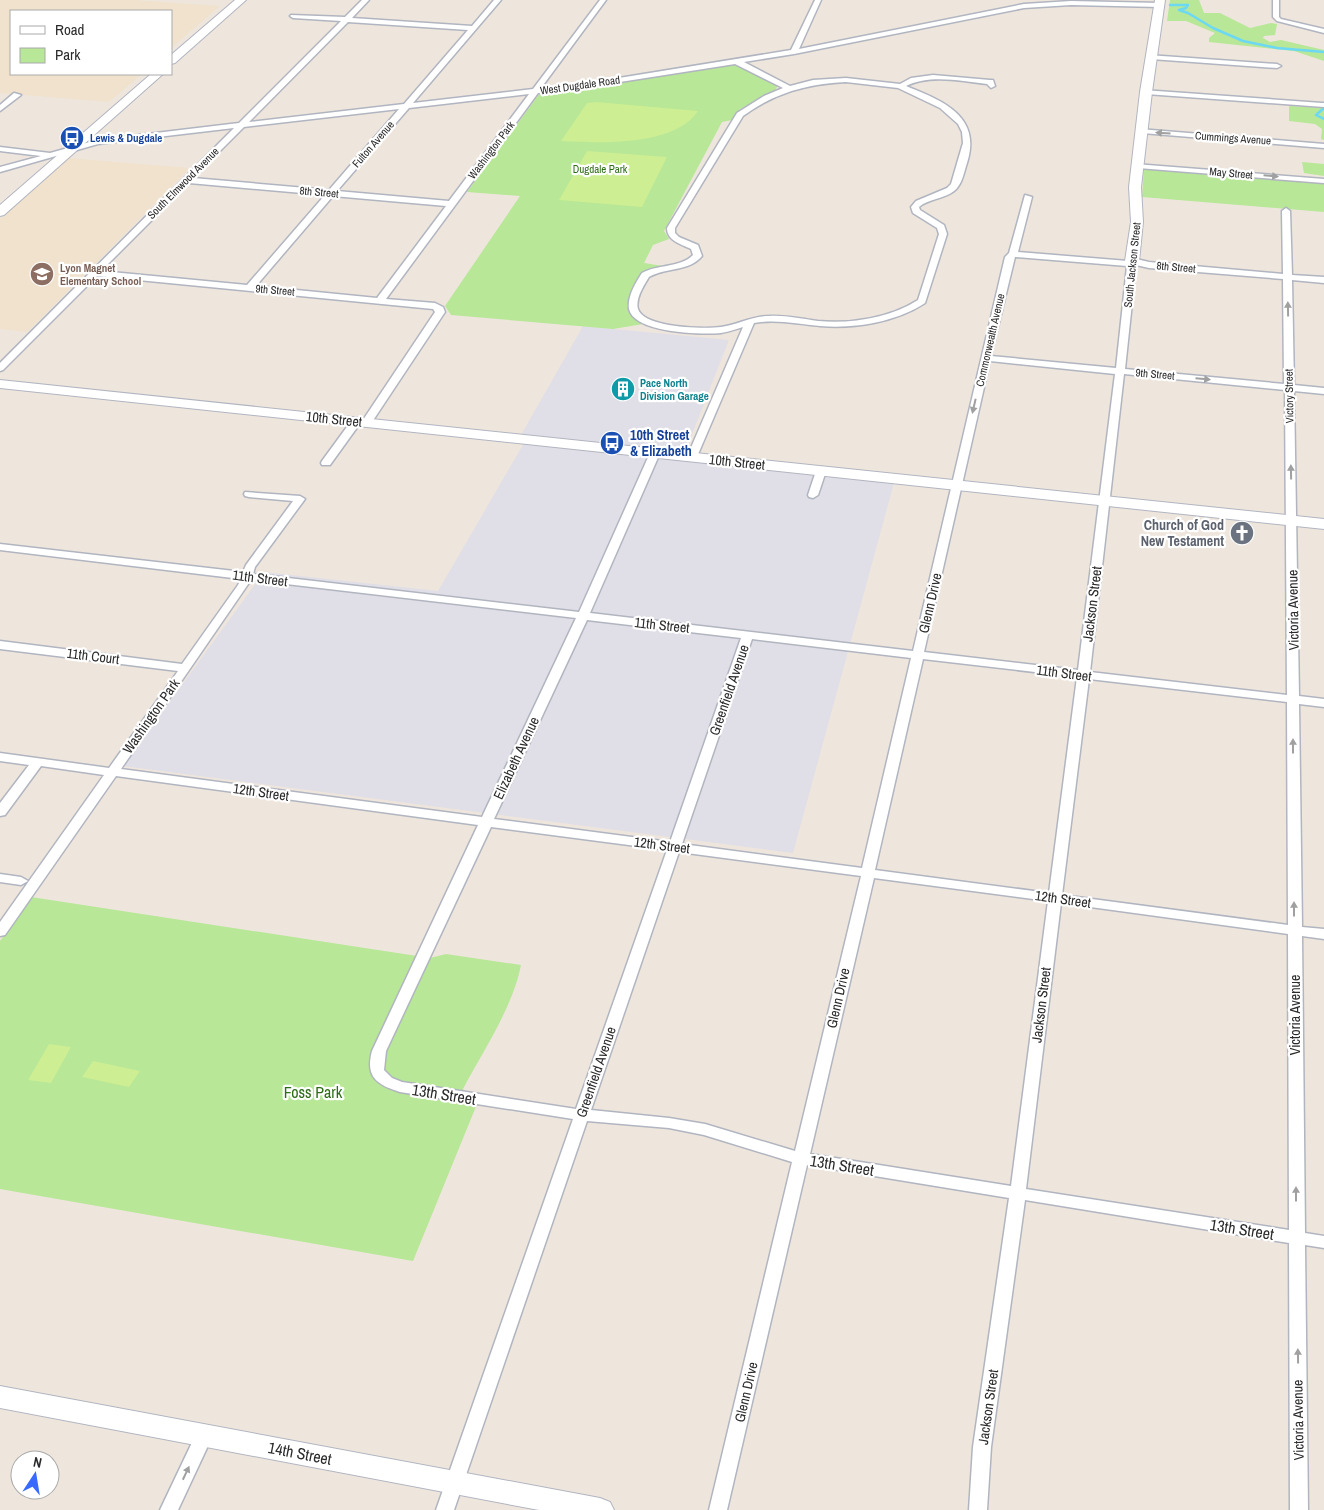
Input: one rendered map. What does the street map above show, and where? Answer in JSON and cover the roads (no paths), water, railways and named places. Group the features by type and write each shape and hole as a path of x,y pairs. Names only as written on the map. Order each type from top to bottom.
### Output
{"street":[{"path":"172,60 241,0"},
{"name":"South Elmwood Avenue","path":"0,368 366,0"},
{"name":"Fulton Avenue","path":"249,288 498,0"},
{"name":"Washington Park","path":"380,300 602,0"},
{"path":"794,52 818,0"},
{"path":"1276,0 1277,18 1324,31"},
{"name":"West Dugdale Road","path":"0,170 106,141 588,85 794,52 1024,6 1071,3 1160,3"},
{"name":"South Jackson Street","path":"1105,501 1137,222 1135,187 1146,92 1160,3"},
{"path":"293,16 473,28"},
{"path":"1151,58 1278,66"},
{"path":"736,61 791,88"},
{"path":"0,212 156,75"},
{"path":"899,86 912,80 930,78 990,82 991,86"},
{"path":"847,80 899,86 920,95 952,113 965,129 968,142 955,185 950,190 919,203 915,207 916,211 941,227 943,234 922,301 902,311 843,324 826,324 777,318 750,321 722,330 699,330 664,327 639,317 634,311 632,304 645,275 662,268 686,264 694,261 698,256 695,247 676,239 670,234 671,228 740,115 763,99 791,88 818,82 847,80"},
{"path":"1146,92 1322,105"},
{"path":"0,109 17,95"},
{"name":"Cummings Avenue","path":"1142,131 1324,146"},
{"path":"88,134 106,141"},
{"path":"0,149 51,155"},
{"name":"May Street","path":"1138,166 1324,181"},
{"name":"8th Street","path":"186,180 452,204"},
{"name":"Commonwealth Avenue","path":"957,485 1009,257 1013,254 1028,197"},
{"name":"Victory Street","path":"1286,211 1292,521"},
{"name":"8th Street","path":"1013,254 1287,274 1324,274"},
{"name":"9th Street","path":"94,273 380,300 435,306 440,309 440,312 361,422"},
{"name":"8th Street","path":"1287,274 1324,280"},
{"path":"692,457 750,321"},
{"name":"9th Street","path":"985,358 1324,391"},
{"name":"10th Street","path":"0,384 1324,524"},
{"path":"326,463 361,422"},
{"name":"Elizabeth Avenue","path":"376,1062 379,1051 583,616 655,453"},
{"path":"813,495 822,471"},
{"name":"Glenn Drive","path":"718,1510 957,485"},
{"name":"Washington Park","path":"0,932 244,585 250,567 300,500 250,494"},
{"name":"Jackson Street","path":"978,1510 982,1447 1018,1194 1105,501"},
{"name":"Victoria Avenue","path":"1292,521 1299,1510"},
{"name":"11th Street","path":"0,547 1324,703"},
{"name":"Greenfield Avenue","path":"445,1510 748,635"},
{"name":"11th Court","path":"0,645 186,668"},
{"name":"12th Street","path":"0,757 1324,934"},
{"path":"0,812 38,762"},
{"path":"0,878 21,881"},
{"name":"13th Street","path":"376,1062 379,1076 400,1087 581,1114 636,1118 705,1130 800,1158 1324,1242"},
{"name":"14th Street","path":"0,1397 600,1510"},
{"path":"169,1510 204,1435"}],"waterway":[{"path":"1170,5 1188,5 1186,8 1179,10 1243,41 1277,48 1324,52"},
{"path":"1324,108 1316,115 1324,119"}],"place":[{"name":"Lewis & Dugdale","path":"72,138"},
{"name":"Lyon Magnet Elementary School","path":"42,274"},
{"name":"Pace North Division Garage","path":"623,389"},
{"name":"10th Street & Elizabeth","path":"612,443"},
{"name":"Church of God New Testament","path":"1242,533"}],"park label":[{"name":"Dugdale Park","path":"600,169"},
{"name":"Foss Park","path":"313,1092"}]}
